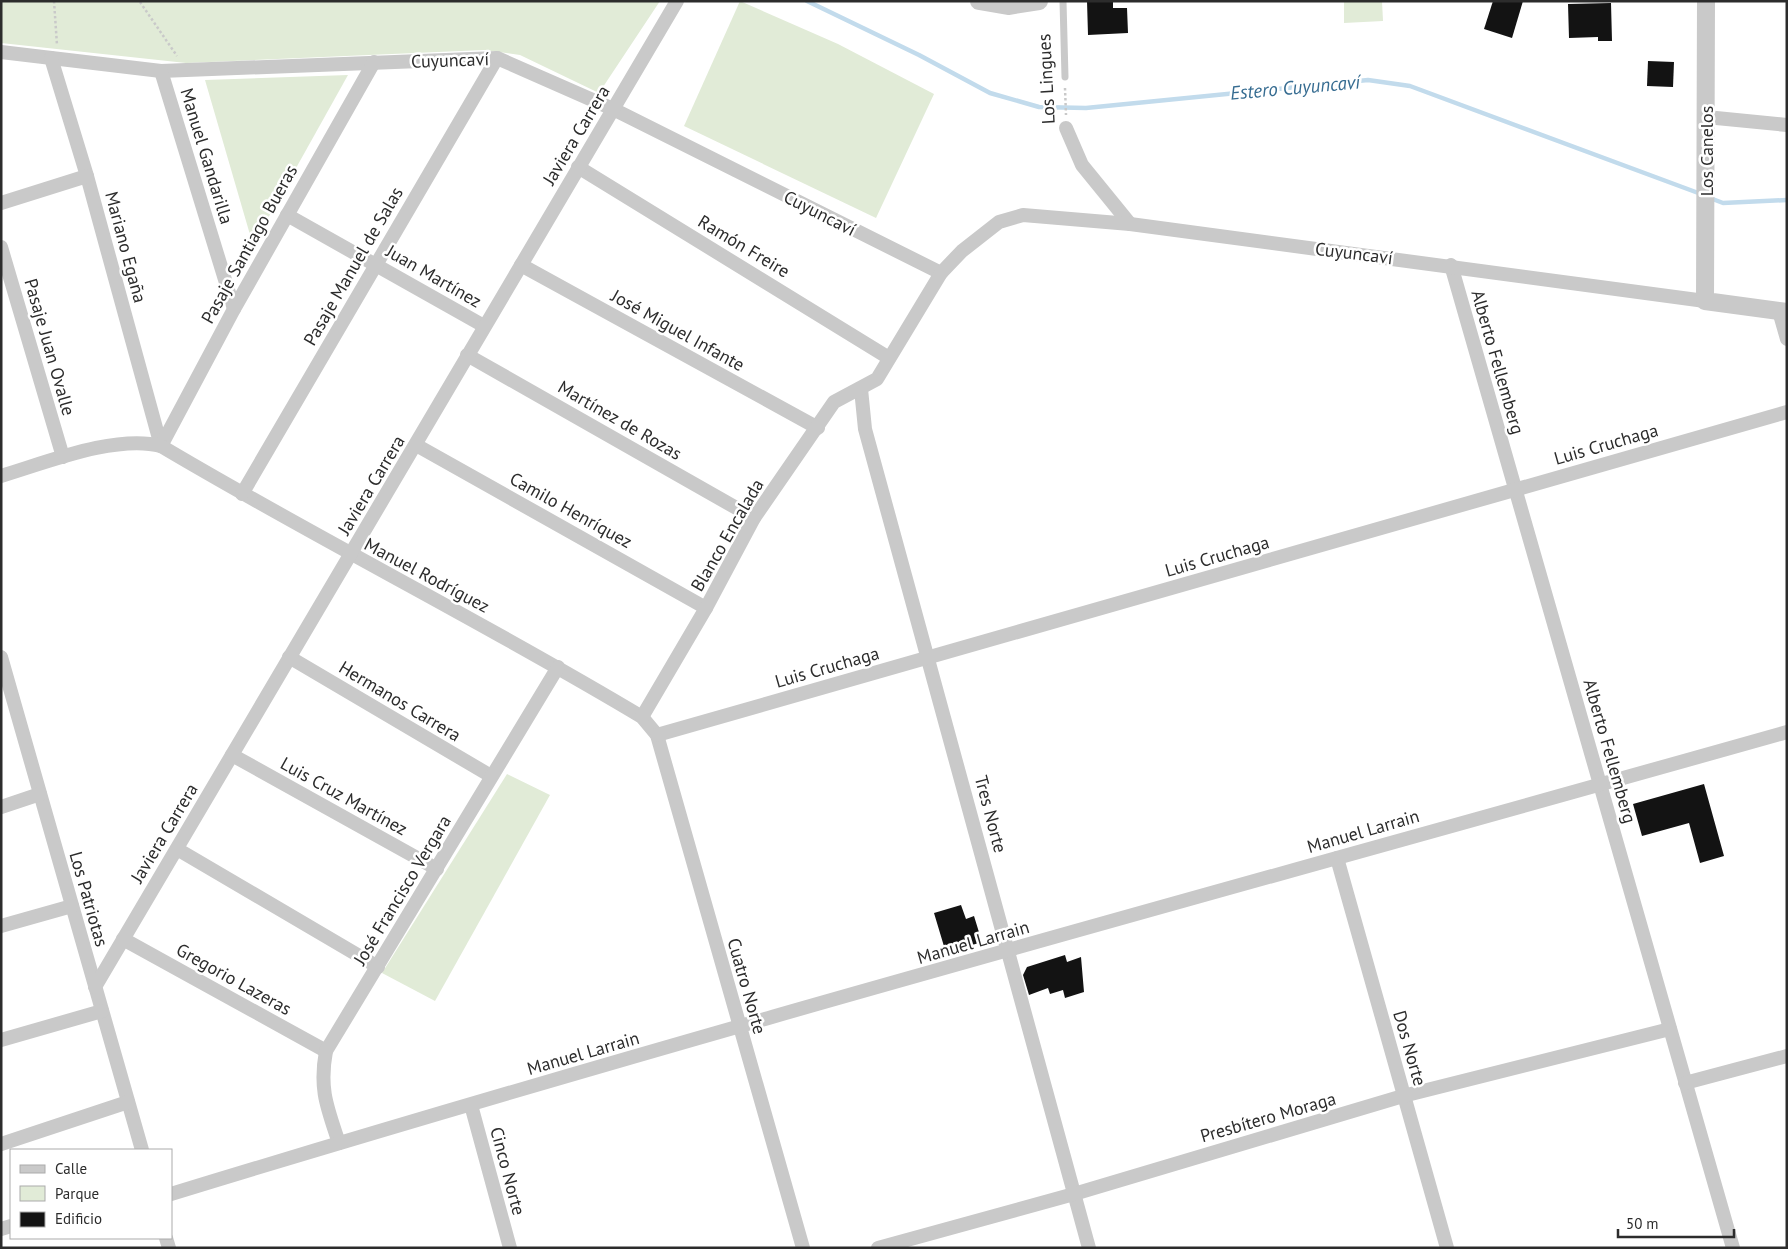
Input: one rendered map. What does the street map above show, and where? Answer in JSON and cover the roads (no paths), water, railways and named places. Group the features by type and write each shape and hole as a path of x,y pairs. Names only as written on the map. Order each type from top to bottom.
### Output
{"street":[{"name":"Javiera Carrera","path":"95,987 351,555 466,355 614,110 677,1"},
{"path":"979,1 1008,6 1039,1"},
{"name":"Los Canelos","path":"1704,2 1706,117 1705,301"},
{"name":"Cuyuncaví","path":"1,52 161,71 497,58 614,110 941,273"},
{"name":"Pasaje Manuel de Salas","path":"242,494 497,58"},
{"name":"Mariano Egaña","path":"55,59 161,446"},
{"name":"Pasaje Santiago Bueras","path":"161,446 234,309 374,62"},
{"name":"Manuel Gandarilla","path":"161,71 234,309"},
{"path":"1706,117 1787,126"},
{"name":"Los Lingues","path":"1066,128 1082,165 1130,224"},
{"name":"Ramón Freire","path":"578,167 889,358"},
{"path":"1,203 87,176"},
{"name":"Juan Martínez","path":"287,215 484,326"},
{"name":"Cuyuncaví","path":"861,389 877,379 941,273 984,232 1011,217 1023,215 1130,224 1451,265 1783,312"},
{"name":"Pasaje Juan Ovalle","path":"1,246 63,457"},
{"name":"José Miguel Infante","path":"520,265 818,428"},
{"name":"Alberto Fellemberg","path":"1451,265 1733,1248"},
{"path":"1783,312 1787,339"},
{"name":"Martínez de Rozas","path":"466,355 754,518"},
{"name":"Blanco Encalada","path":"642,717 706,608 754,518 818,428 834,402 847,393 861,389"},
{"name":"Tres Norte","path":"861,389 865,428 1089,1248"},
{"name":"Luis Cruchaga","path":"657,735 1787,412"},
{"name":"Manuel Rodríguez","path":"1,476 63,457 132,442 161,446 351,555 558,667 642,717 657,735"},
{"name":"Camilo Henríquez","path":"416,444 706,608"},
{"name":"Los Patriotas","path":"1,657 6,695 40,794 142,1149"},
{"name":"Hermanos Carrera","path":"289,657 491,776"},
{"name":"José Francisco Vergara","path":"339,1143 327,1106 322,1077 326,1051 558,667"},
{"name":"Manuel Larrain","path":"172,1194 339,1143 739,1027 1787,732"},
{"name":"Cuatro Norte","path":"657,735 803,1248"},
{"name":"Luis Cruz Martínez","path":"232,755 437,869"},
{"path":"1,807 40,794"},
{"path":"177,849 378,967"},
{"name":"Dos Norte","path":"1337,858 1447,1248"},
{"path":"1,926 72,906"},
{"name":"Gregorio Lazeras","path":"123,938 326,1051"},
{"path":"1,1040 102,1011"},
{"name":"Presbítero Moraga","path":"878,1248 1074,1194 1404,1096 1670,1029"},
{"path":"1685,1083 1787,1056"},
{"path":"1,1144 128,1102"},
{"name":"Cinco Norte","path":"471,1105 510,1248"}],"lane":[{"name":"Los Lingues","path":"1062,1 1065,77"}],"waterway":[{"name":"Estero Cuyuncaví","path":"807,1 919,55 990,93 1039,107 1086,108 1368,80 1410,86 1701,194"},
{"name":"Estero Cuyuncaví","path":"1710,198 1723,203 1787,200"}]}
